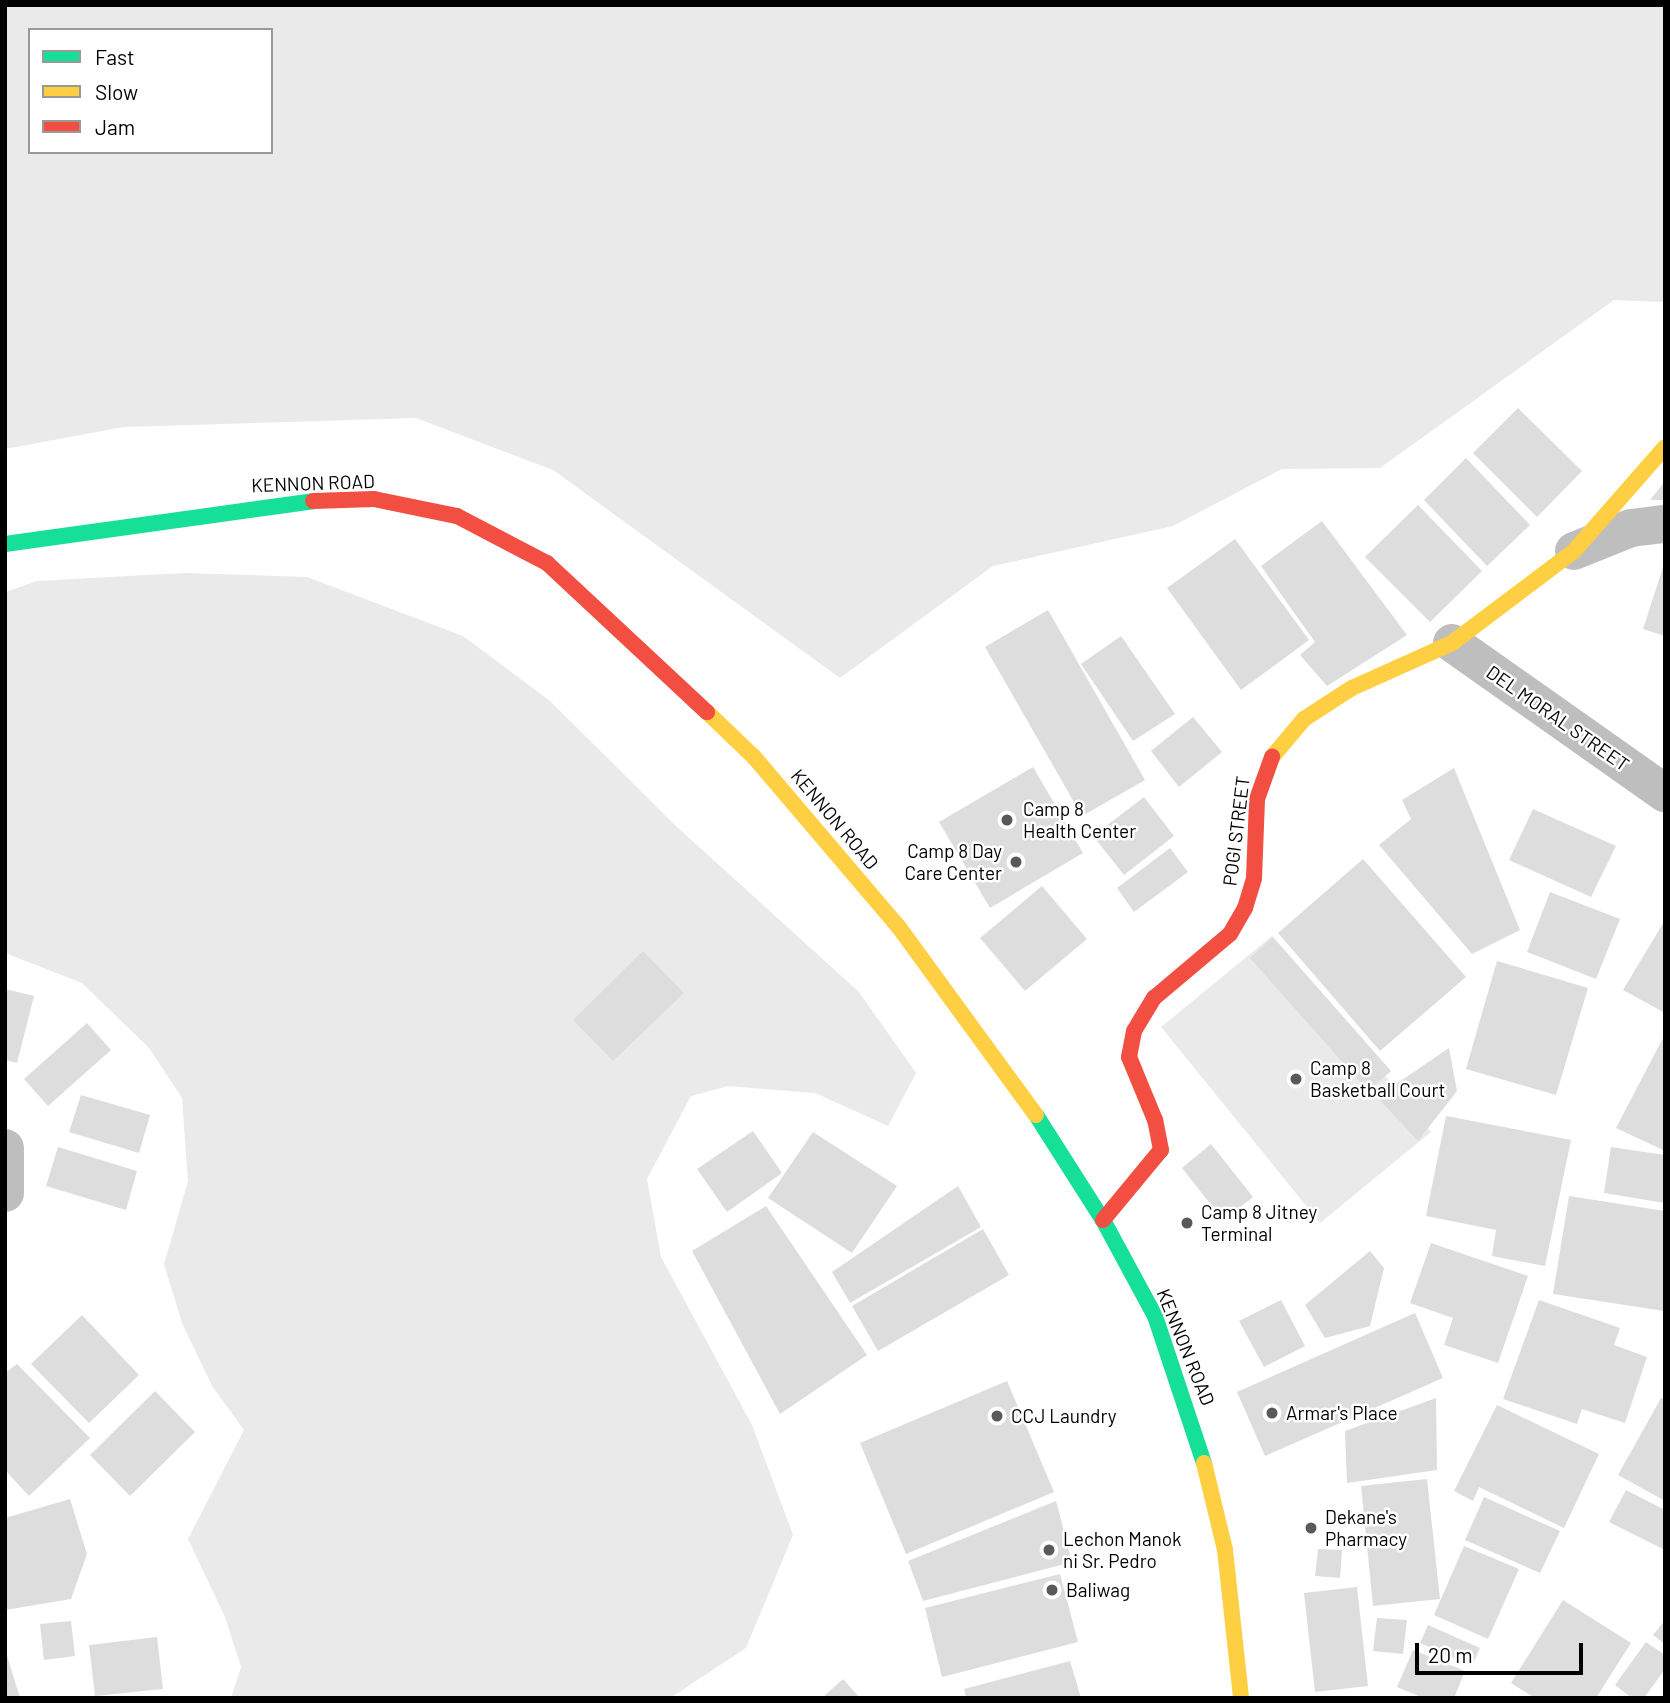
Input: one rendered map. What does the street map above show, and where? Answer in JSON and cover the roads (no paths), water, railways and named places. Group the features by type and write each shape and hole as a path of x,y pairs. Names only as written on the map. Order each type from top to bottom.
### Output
{"main road":[{"name":"POGI STREET","path":"1103,1220 1161,1150 1155,1120 1129,1057 1134,1031 1154,998 1230,934 1245,908 1254,878 1257,799 1263,772 1277,748 1304,719 1352,688 1452,643 1574,551 1665,447"},
{"name":"KENNON ROAD","path":"5,544 281,502 374,499 457,516 547,563 754,757 898,926 1014,1081 1103,1220 1155,1316 1194,1424 1225,1550 1241,1698"}],"street":[{"path":"1574,551 1631,528 1665,524"},
{"name":"DEL MORAL STREET","path":"1452,643 1665,793"},
{"path":"5,1149 5,1193"}],"place":[{"name":"Camp 8 Health Center","path":"1007,820"},
{"name":"Camp 8 Day Care Center","path":"1016,862"},
{"name":"Camp 8 Basketball Court","path":"1296,1079"},
{"name":"Camp 8 Jitney Terminal","path":"1187,1223"},
{"name":"Armar's Place","path":"1272,1413"},
{"name":"CCJ Laundry","path":"997,1416"},
{"name":"Dekane's Pharmacy","path":"1311,1528"},
{"name":"Lechon Manok ni Sr. Pedro","path":"1049,1550"},
{"name":"Baliwag","path":"1052,1590"}]}
